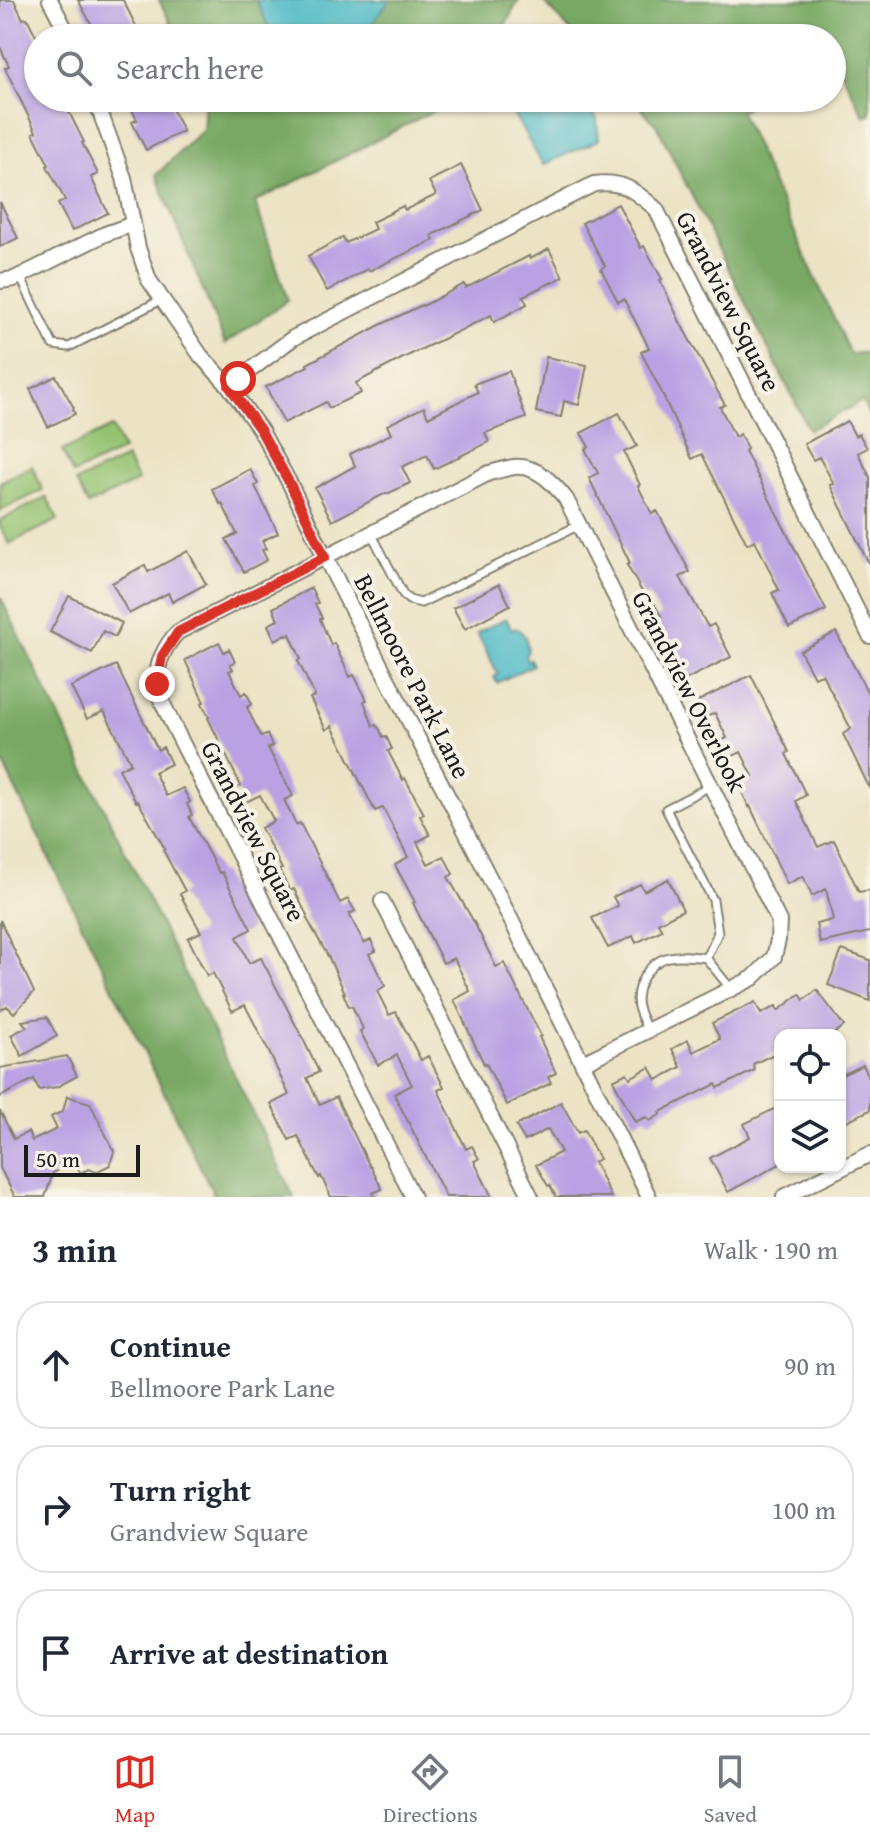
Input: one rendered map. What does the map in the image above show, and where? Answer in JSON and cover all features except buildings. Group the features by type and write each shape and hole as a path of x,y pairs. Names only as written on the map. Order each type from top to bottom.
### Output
{"street":[{"path":"50,0 63,24"},
{"name":"Bellmoore Park Lane","path":"100,112 124,178 138,248 149,280 201,356 229,386 261,431 290,484 649,1197"},
{"name":"Grandview Square","path":"229,386 293,338 594,184 607,182 635,190 656,209 870,636"},
{"path":"0,281 14,279 105,234 133,224"},
{"name":"Grandview Overlook","path":"325,557 489,473 518,466 537,472 555,485 566,499 779,921 774,957 753,978 583,1063"},
{"name":"Grandview Square","path":"325,557 178,632 162,656 157,684 171,721 413,1197"},
{"path":"382,901 531,1197"},
{"path":"784,1197 870,1154"}],"lane":[{"path":"20,276 53,345 69,347 161,300"},
{"path":"371,533 403,594 409,600 421,603 579,525"},
{"path":"706,958 718,933 713,900 666,809 710,786"},
{"path":"648,1031 638,1009 637,992 645,974 665,957 683,955 706,958 731,989"}],"green space":[{"path":"159,0 519,0 506,24 171,24"},
{"path":"542,0 870,0 870,114 864,116 846,81 846,24 564,24"},
{"path":"204,112 432,112 255,202 288,300 225,344 156,175 203,129"},
{"path":"644,112 740,112 850,354 870,352 870,416 862,401 809,430 657,126"},
{"path":"112,427 123,450 73,474 62,451"},
{"path":"126,458 138,481 88,505 76,482"},
{"path":"32,466 43,490 0,511 0,482"},
{"path":"47,497 58,520 9,544 0,527 0,520"},
{"path":"0,596 294,1197 215,1197 0,758"}],"water":[{"path":"256,0 390,0 372,24 267,24"},
{"path":"512,112 593,112 597,119 599,140 543,165"},
{"path":"506,618 511,628 518,629 526,637 528,651 525,656 533,665 497,683 494,677 498,674 477,633"}],"route":[{"path":"157,684 162,656 178,632 325,557 261,431 229,386 238,379"}]}
